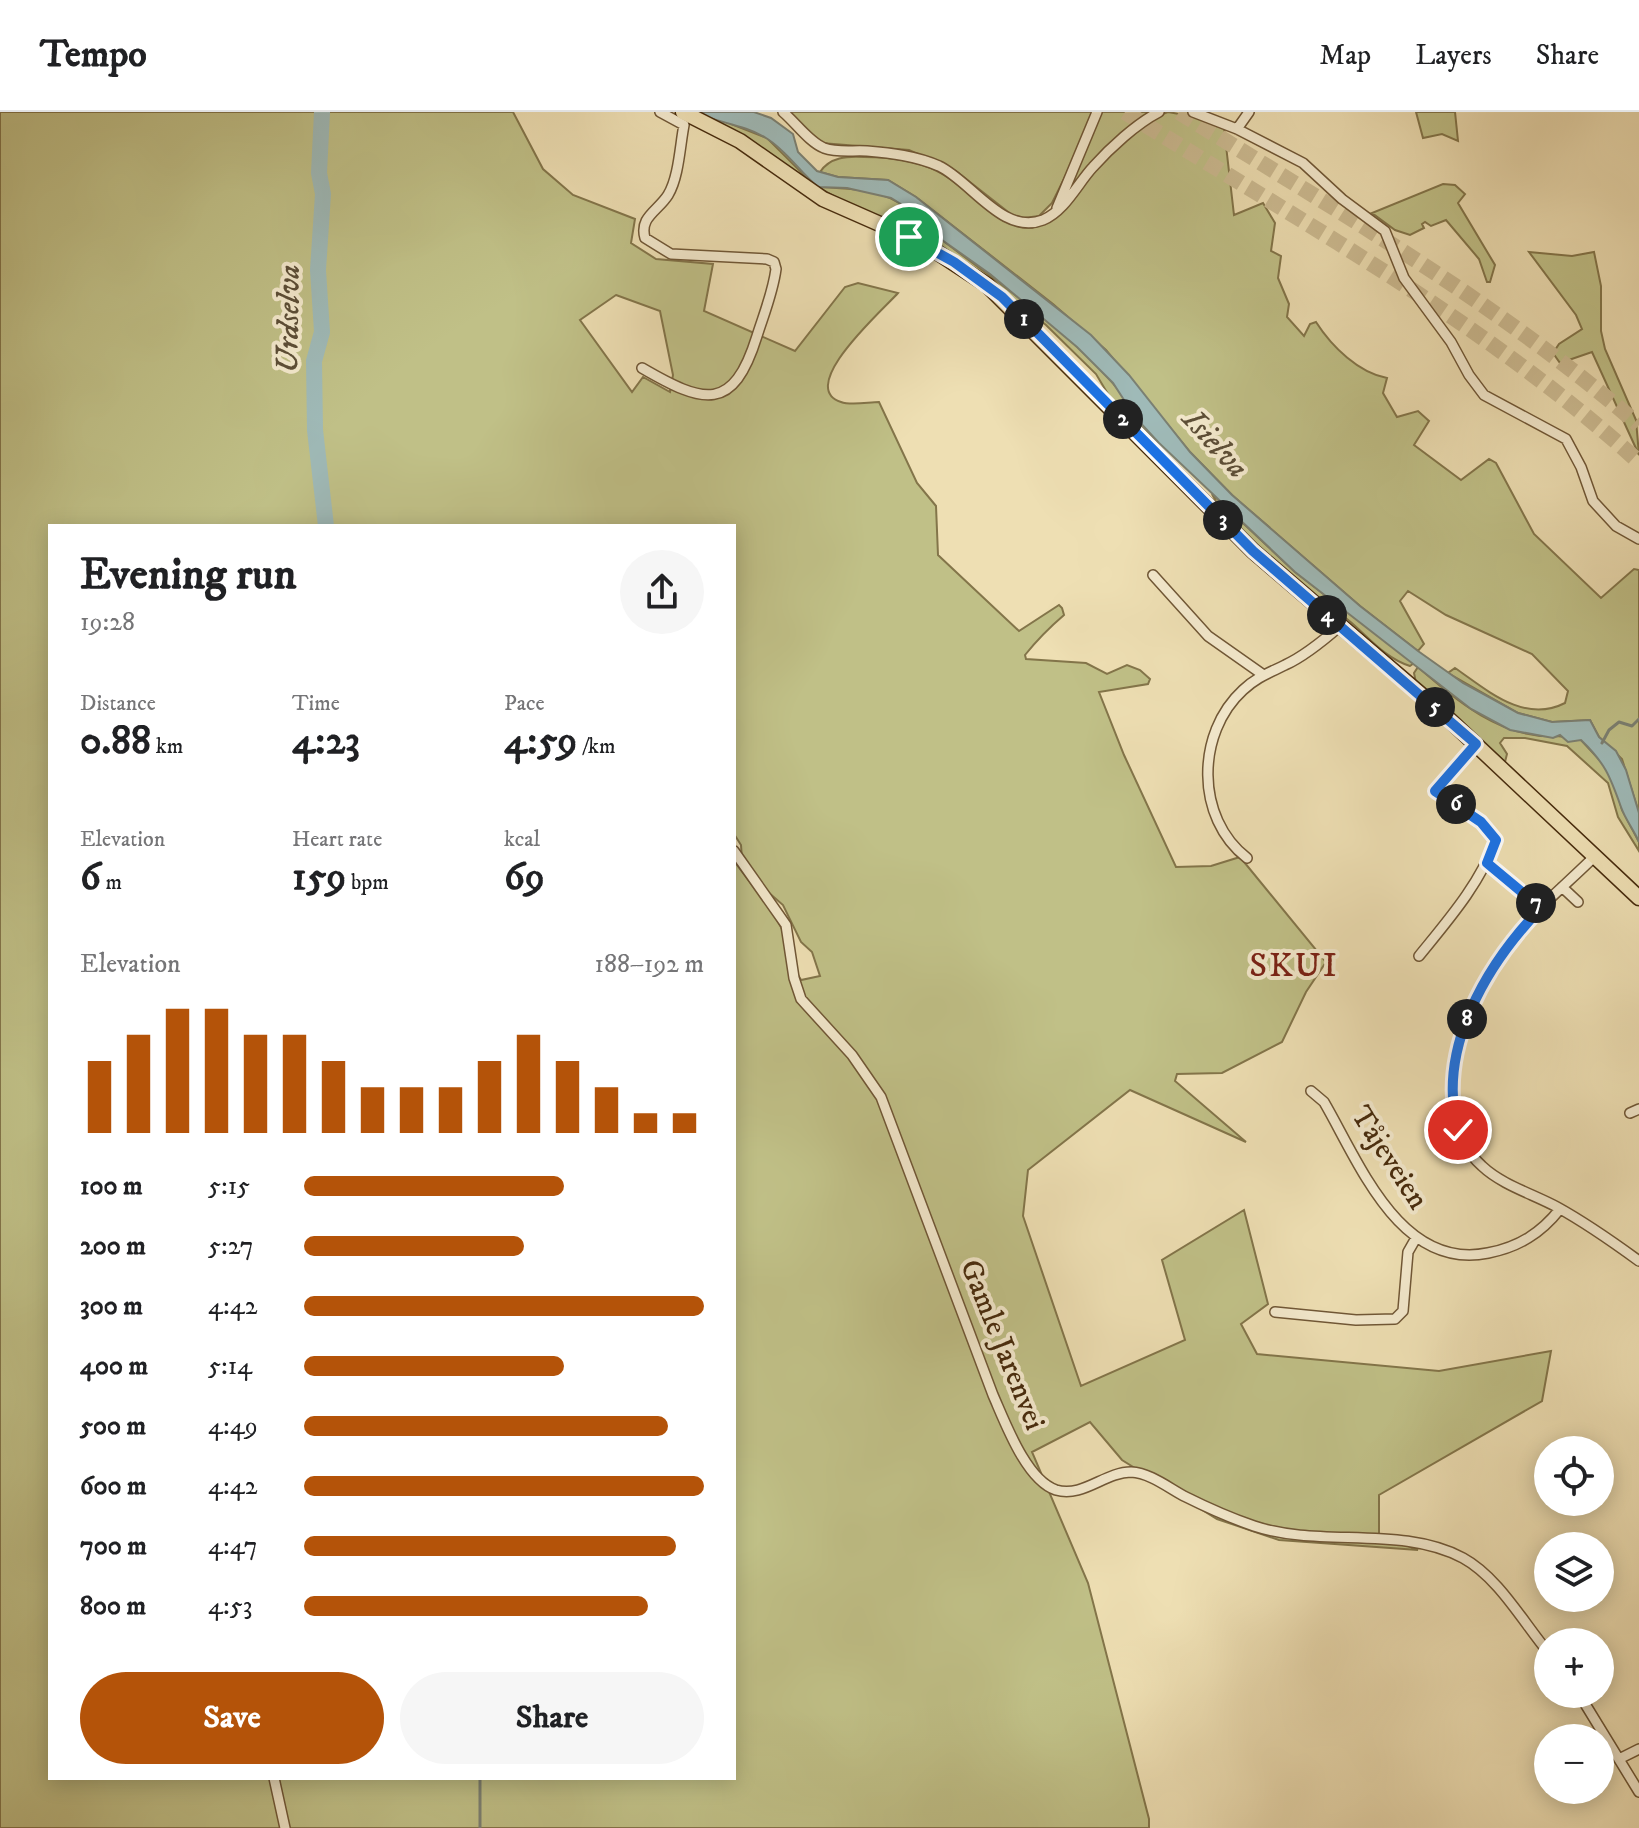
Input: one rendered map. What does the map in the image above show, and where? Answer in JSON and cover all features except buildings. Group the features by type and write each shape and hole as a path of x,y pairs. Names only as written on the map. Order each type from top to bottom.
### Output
{"main road":[{"path":"683,112 740,141 823,199 923,243 973,274 1017,312 1253,551 1476,744 1639,898"}],"street":[{"path":"642,368 697,394 715,396 728,391 748,365 776,269 774,262 767,259 671,254 645,238 645,220 669,193 684,125 660,112"},
{"path":"783,112 815,143 826,149 892,153 941,167 965,182 1006,218 1018,222 1044,220 1070,197 1093,166 1159,112"},
{"path":"1057,208 1097,112"},
{"path":"1193,112 1237,129 1303,163 1342,199 1385,231 1404,278 1451,342 1476,387 1484,395 1566,439 1581,467 1593,501 1616,526 1639,539"},
{"path":"1237,129 1249,112"},
{"path":"1153,575 1208,636 1262,674"},
{"path":"1247,858 1237,850 1216,816 1208,789 1208,758 1218,724 1232,702 1262,674 1287,664 1340,626"},
{"path":"1419,956 1467,897 1487,863 1496,840 1481,822 1435,791 1476,744"},
{"name":"Gamle Jarenvei","path":"736,854 786,925 794,978 801,999 852,1055 881,1097 993,1395 1011,1436 1042,1481 1055,1490 1073,1492 1132,1472 1147,1476 1187,1498 1253,1526 1284,1534 1407,1542 1435,1547 1463,1558 1485,1574 1534,1635"},
{"path":"1596,855 1541,908 1501,956 1473,1005 1459,1046 1453,1103 1458,1130 1467,1151 1484,1168 1560,1209 1639,1261"},
{"path":"1487,863 1541,908"},
{"path":"1562,887 1578,902"},
{"name":"Tåjeveien","path":"1311,1091 1324,1102 1382,1202 1400,1226 1416,1238 1461,1253 1479,1255 1506,1249 1547,1226 1560,1209"},
{"path":"1275,1312 1356,1320 1395,1319 1403,1311 1408,1252 1416,1238"},
{"path":"1588,1708 1639,1792"},
{"path":"1619,1759 1639,1749"},
{"path":"274,1780 285,1828"}],"green space":[{"path":"0,112 513,112 543,169 573,195 635,219 631,243 656,259 713,264 704,311 795,351 845,287 858,283 898,293 835,365 829,381 830,394 845,403 879,402 917,483 936,506 938,555 1019,631 1059,605 1062,608 1064,615 1030,649 1025,655 1026,659 1086,663 1107,674 1127,665 1140,670 1150,679 1148,684 1099,692 1124,755 1176,867 1211,866 1240,857 1326,962 1306,992 1282,1042 1222,1073 1177,1074 1175,1081 1246,1142 1130,1090 1028,1170 1023,1216 1081,1386 1185,1340 1162,1260 1244,1210 1268,1304 1241,1324 1257,1354 1439,1371 1551,1351 1542,1401 1379,1495 1379,1534 1418,1550 1279,1540 1217,1519 1122,1460 1090,1422 1032,1452 1088,1583 1149,1828 0,1828","holes":["616,295 660,311 673,375 670,392 643,377 632,392 580,320"]},
{"path":"790,112 1149,112 1098,157 1069,194 1068,171 1052,203 1039,216 1024,218 1012,215 956,171 909,150 821,143"},
{"path":"1168,112 1208,119 1224,128 1234,215 1263,203 1275,223 1271,251 1281,256 1278,278 1289,304 1287,317 1304,336 1310,324 1316,322 1347,358 1366,371 1387,378 1383,393 1397,417 1418,411 1429,421 1414,445 1461,480 1489,459 1496,463 1534,534 1601,598 1634,569 1639,570 1639,813 1622,759 1599,737 1590,720 1552,722 1518,713 1448,673 1455,668 1493,694 1521,707 1550,708 1565,703 1568,691 1532,654 1446,615 1408,591 1400,601 1424,644 1418,651 1360,606 1232,495 1190,452 1106,350 1053,304 916,197 888,180 838,177 820,172 834,160 845,157 911,162 949,178 1005,221 1032,228 1058,214 1124,141"},
{"path":"1416,112 1455,112 1458,141 1442,134 1423,138"},
{"path":"721,120 767,138 805,176 801,177 711,121"},
{"path":"1443,184 1455,185 1465,194 1458,203 1495,265 1490,282 1487,282 1479,259 1446,220 1431,226 1425,222 1422,224 1424,228 1410,235 1395,230 1372,213"},
{"path":"818,187 873,193 905,207 942,240 1072,342 1111,381 1159,443 1111,399 1096,374 1046,325 978,271 939,246"},
{"path":"1529,252 1572,256 1594,252 1601,286 1601,331 1605,349 1636,420 1639,455 1592,352 1560,363 1553,353 1559,344 1582,329 1576,315"},
{"path":"1212,494 1295,572 1414,663 1410,666 1384,652 1347,619 1272,562 1222,512"},
{"path":"1418,667 1464,705 1498,724 1536,735 1581,740 1606,767 1622,810 1639,842 1639,851 1618,817 1608,783 1567,746 1525,738 1504,738 1500,743 1507,754 1505,762 1416,683 1414,673"}],"water":[{"path":"694,112 754,112 771,118 793,134 798,152 817,171 838,177 888,180 916,197 1091,335 1129,375 1190,452 1232,495 1360,606 1463,683 1518,713 1552,722 1590,720 1599,737 1616,751 1626,770 1639,813 1639,842 1606,770 1581,740 1568,742 1560,735 1553,738 1510,730 1471,709 1295,572 1159,443 1135,417 1113,383 1077,347 990,274 935,235 920,216 891,198 847,188 818,187 766,138"}],"waterway":[{"name":"Urdselva","path":"322,112 319,173 323,194 318,270 322,332 314,361 315,430 326,524"},
{"path":"1602,743 1609,730 1619,722 1632,726 1639,719"},
{"path":"480,1780 480,1828"}],"tunnel":[{"path":"1125,112 1455,319 1519,364 1639,462"},
{"path":"1179,112 1473,298 1530,338 1639,425"}],"district":[{"name":"SKUI","path":"1294,966"}],"route":[{"path":"909,237 973,274 1002,297 1253,551 1392,668 1476,744 1435,791 1481,822 1496,840 1487,863 1541,908 1520,929 1486,977 1466,1022 1453,1081 1454,1117 1458,1130"}],"water label":[{"name":"Isielva","path":"1215,444"}]}
